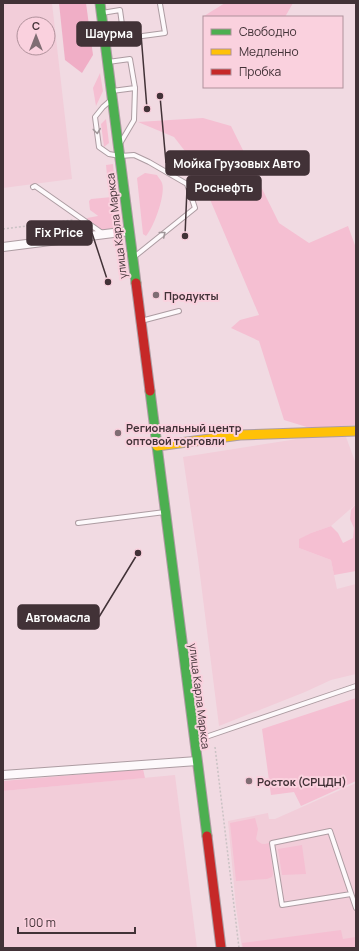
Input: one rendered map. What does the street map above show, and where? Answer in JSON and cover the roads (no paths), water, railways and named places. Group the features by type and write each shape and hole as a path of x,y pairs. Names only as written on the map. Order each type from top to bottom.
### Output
{"main road":[{"name":"улица Карла Маркса","path":"100,3 221,948"},
{"path":"157,446 240,435 356,431"}],"street":[{"path":"3,247 129,231"},
{"path":"3,775 197,761"}],"lane":[{"path":"105,42 164,33 160,4"},
{"path":"102,13 120,10 124,39"},
{"path":"108,62 130,59 135,88 134,120 118,146"},
{"path":"132,258 195,208 187,184 134,155 120,156 109,154 99,147 95,117 112,95 135,88"},
{"path":"32,186 35,186 104,234"},
{"path":"140,321 179,311"},
{"path":"78,523 165,512"},
{"path":"194,741 356,686"},
{"path":"351,894 282,904 272,843 330,831 356,908"}],"place":[{"name":"Мойка Грузовых Авто","path":"160,96"},
{"name":"Шаурма","path":"147,109"},
{"name":"Роснефть","path":"185,236"},
{"name":"Fix Price","path":"108,282"},
{"name":"Продукты","path":"156,295"},
{"name":"Региональный центр оптовой торговли","path":"118,433"},
{"name":"Автомасла","path":"138,553"},
{"name":"Росток (СРЦДН)","path":"249,781"}]}
